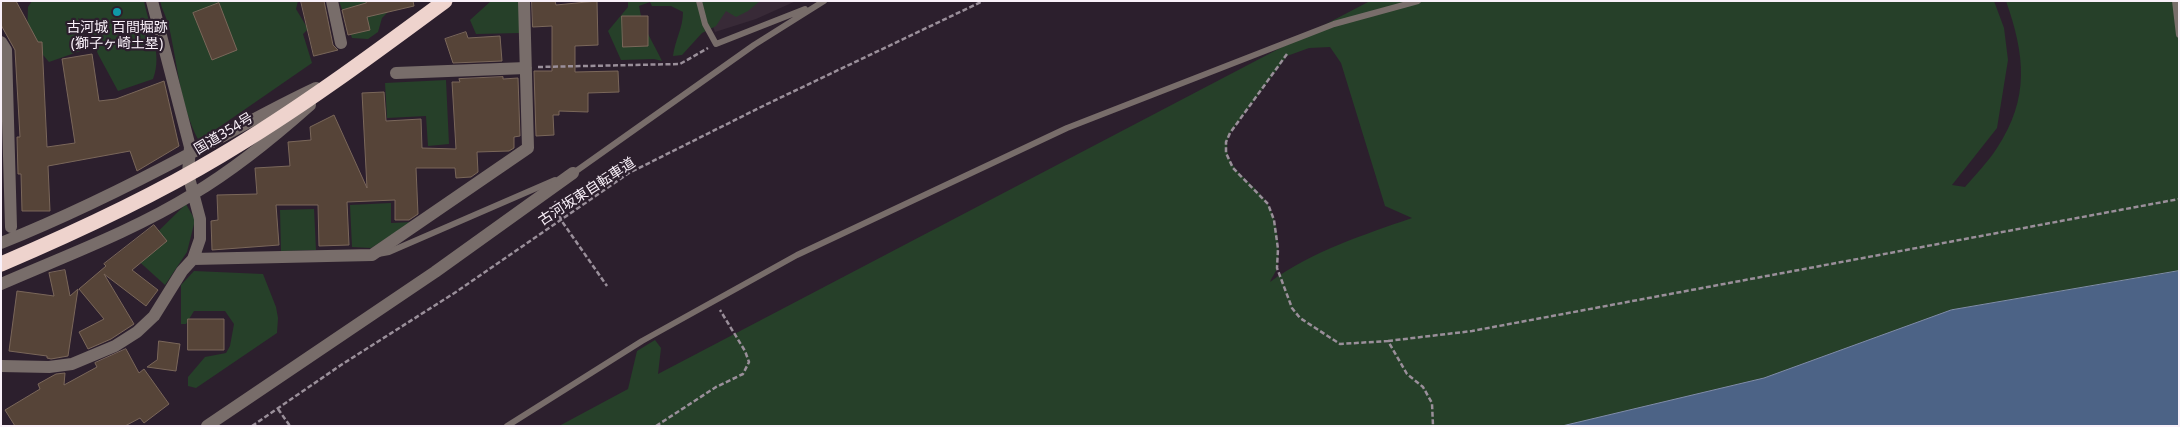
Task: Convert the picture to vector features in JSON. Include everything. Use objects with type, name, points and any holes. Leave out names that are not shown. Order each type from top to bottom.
[{"type":"highway","name":"国道354号","points":[[1,264],[86,226],[188,174],[253,135],[341,77],[445,1]]},
{"type":"street","points":[[1,366],[49,367],[72,364],[115,346],[137,332],[154,316],[182,271],[194,259],[200,239],[200,219],[188,174],[191,154],[152,1]]},
{"type":"street","points":[[332,1],[341,43]]},
{"type":"street","points":[[194,259],[372,255],[528,148],[524,1]]},
{"type":"street","points":[[1,42],[6,50],[11,227]]},
{"type":"street","points":[[396,72],[526,68]]},
{"type":"street","points":[[1,243],[95,202],[191,154],[267,111],[341,77]]},
{"type":"street","points":[[1,284],[124,230],[193,194],[227,172],[282,129],[341,77]]},
{"type":"street","points":[[207,426],[435,272],[573,174]]},
{"type":"lane","points":[[699,1],[705,24],[716,44],[824,1]]},
{"type":"lane","points":[[507,426],[628,349],[714,299],[797,255],[1068,128],[1334,24],[1418,1]]},
{"type":"lane","points":[[2175,1],[2179,35]]},
{"type":"lane","points":[[372,255],[389,252],[573,174],[754,45],[816,5]]},
{"type":"path","name":"古河坂東自転車道","points":[[252,426],[629,173],[765,105],[983,1]]},
{"type":"path","points":[[1290,42],[1287,56],[1230,133],[1226,142],[1226,153],[1233,168],[1268,204],[1274,220],[1278,249],[1277,268],[1292,308],[1300,318],[1340,344],[1388,342],[1492,327],[2179,199]]},
{"type":"path","points":[[526,68],[680,64],[716,44]]},
{"type":"path","points":[[553,198],[561,220],[606,286]]},
{"type":"path","points":[[656,426],[716,387],[743,374],[748,362],[745,351],[714,299]]},
{"type":"path","points":[[1388,342],[1407,374],[1423,387],[1432,403],[1433,426]]},
{"type":"path","points":[[278,409],[290,426]]},
{"type":"shaded area","points":[[703,1],[796,1],[756,19],[715,32]]},
{"type":"green space","points":[[32,1],[144,1],[156,50],[156,70],[153,79],[118,91],[98,54],[86,22],[78,18],[89,48],[49,62],[27,36],[28,7]]},
{"type":"green space","points":[[160,1],[298,1],[296,9],[308,29],[303,34],[312,63],[199,141],[184,100],[169,27]]},
{"type":"green space","points":[[339,1],[399,1],[382,18],[378,32],[368,39],[352,38]]},
{"type":"green space","points":[[491,1],[520,1],[520,33],[476,34],[470,20]]},
{"type":"green space","points":[[628,1],[760,1],[748,11],[736,17],[726,11],[716,26],[702,33],[682,55],[673,56],[683,12],[671,6],[652,6],[650,2],[639,6],[645,28],[662,61],[654,59],[621,60],[608,31],[628,7]]},
{"type":"green space","points":[[1370,1],[1994,1],[2004,28],[2008,60],[1997,128],[1952,185],[1965,187],[1986,163],[2008,130],[2019,94],[2020,58],[2006,1],[2179,1],[2179,272],[1951,310],[1764,378],[1562,426],[559,426],[628,389],[637,351],[655,340],[661,348],[658,374]],"holes":[[[1330,47],[1341,63],[1385,206],[1412,218],[1357,238],[1303,261],[1270,282],[1276,270],[1279,252],[1273,217],[1261,194],[1232,163],[1228,155],[1227,145],[1230,133],[1287,56],[1309,48]]]},
{"type":"green space","points":[[446,80],[449,144],[428,146],[426,116],[387,118],[385,83]]},
{"type":"green space","points":[[391,203],[391,223],[413,222],[371,248],[352,247],[350,205]]},
{"type":"green space","points":[[186,204],[195,220],[187,252],[165,285],[133,256]]},
{"type":"green space","points":[[314,209],[316,250],[281,251],[280,210]]},
{"type":"green space","points":[[194,271],[263,274],[276,307],[278,318],[277,333],[196,388],[188,386],[188,377],[205,357],[226,353],[230,346],[234,324],[225,311],[194,311],[186,324],[181,324],[181,285]]},
{"type":"water","points":[[2179,271],[2179,426],[1562,426],[1764,378],[1951,310]]},
{"type":"building","points":[[1,1],[16,1],[38,42],[42,42],[47,147],[75,143],[62,59],[92,54],[99,101],[116,99],[164,81],[179,146],[137,171],[130,151],[48,166],[50,211],[22,211],[21,174],[18,174],[17,137],[20,137],[15,50],[1,25]]},
{"type":"building","points":[[301,1],[324,1],[333,45],[338,50],[314,56]]},
{"type":"building","points":[[366,1],[413,1],[414,6],[367,17],[370,30],[348,35],[342,10],[366,3]]},
{"type":"building","points":[[532,1],[555,1],[556,5],[597,1],[598,45],[575,46],[575,72],[618,71],[619,92],[588,93],[588,112],[559,111],[559,115],[553,115],[554,135],[536,136],[534,71],[552,71],[552,26],[533,27]]},
{"type":"building","points":[[219,3],[237,50],[212,60],[193,13]]},
{"type":"building","points":[[622,16],[648,16],[648,46],[623,47]]},
{"type":"building","points":[[466,32],[468,38],[500,36],[502,61],[453,63],[445,39]]},
{"type":"building","points":[[503,77],[503,79],[518,78],[520,136],[514,137],[514,148],[509,151],[477,152],[478,172],[471,177],[456,178],[455,168],[416,168],[418,214],[409,220],[395,220],[395,200],[347,202],[349,245],[319,246],[318,205],[276,205],[279,245],[212,250],[211,221],[218,220],[217,195],[257,194],[255,168],[290,166],[288,142],[311,140],[310,127],[334,115],[367,188],[362,93],[384,92],[386,121],[421,119],[422,148],[456,149],[452,82],[460,82],[459,79]]},
{"type":"building","points":[[154,225],[167,241],[132,270],[158,290],[146,306],[104,274],[134,324],[111,339],[88,349],[79,332],[104,319],[79,289],[106,266],[104,264]]},
{"type":"building","points":[[65,270],[70,296],[78,289],[68,356],[51,359],[47,358],[47,356],[9,351],[17,291],[54,296],[49,273]]},
{"type":"building","points":[[188,319],[224,319],[224,350],[188,350]]},
{"type":"building","points":[[159,341],[180,344],[176,371],[147,367],[157,360]]},
{"type":"building","points":[[126,349],[139,373],[144,369],[169,404],[144,423],[140,418],[125,426],[15,426],[5,410],[40,389],[38,384],[56,374],[65,373],[64,385],[97,367],[95,363]]},
{"type":"place","name":"古河城 百間堀跡 (獅子ヶ崎土塁)","points":[[117,12]]}]
